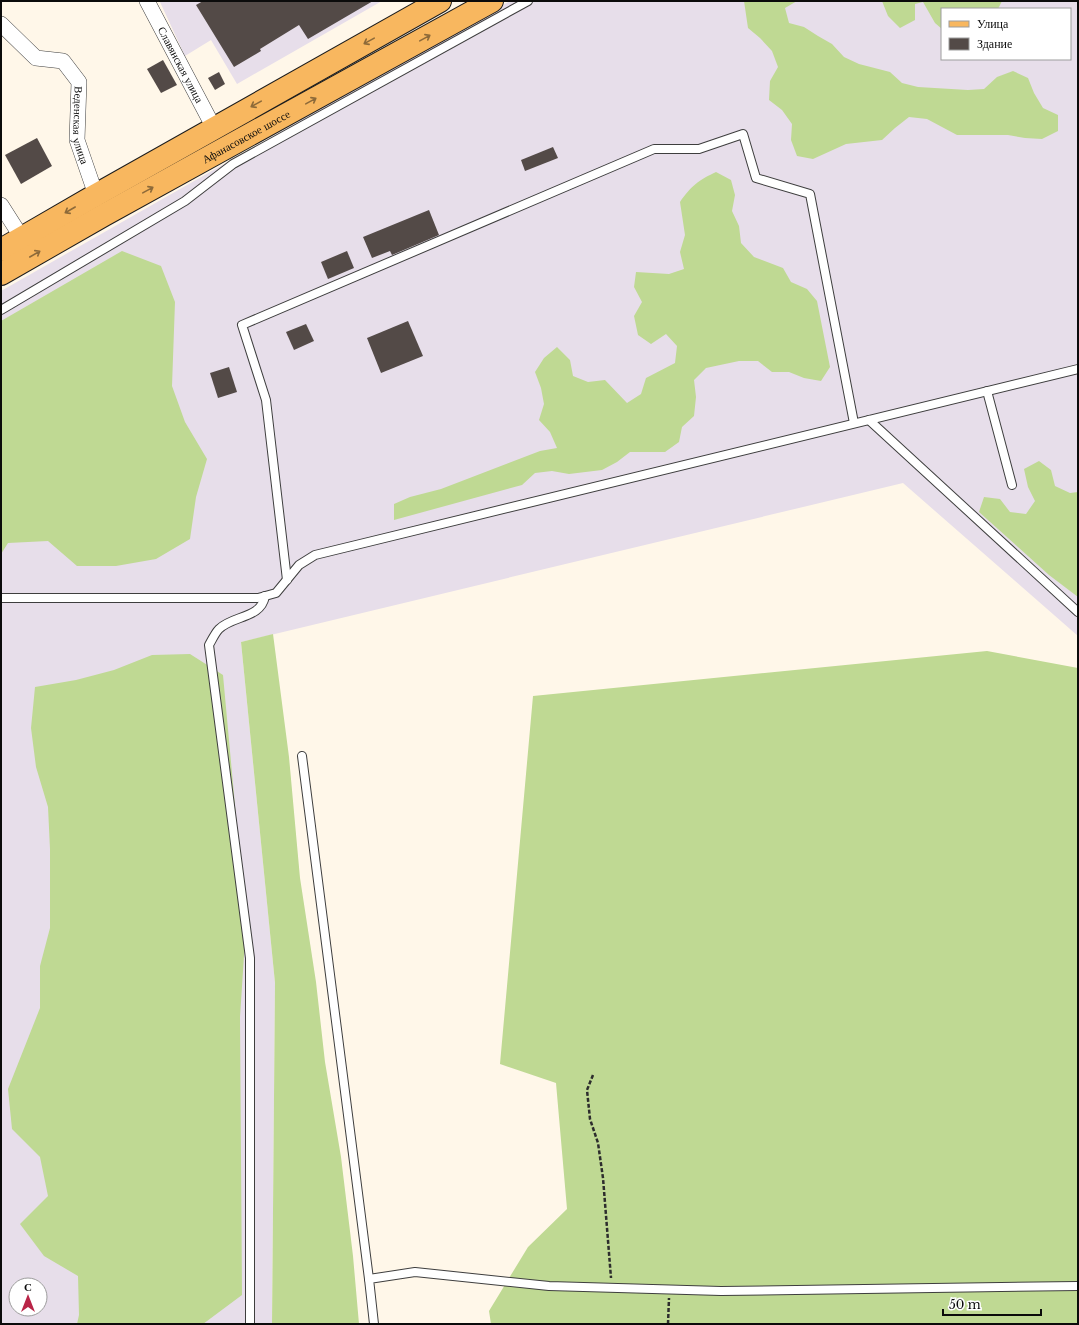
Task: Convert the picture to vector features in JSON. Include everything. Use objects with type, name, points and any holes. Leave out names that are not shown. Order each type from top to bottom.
[{"type":"main road","name":"Афанасовское шоссе","points":[[1,250],[440,1]]},
{"type":"main road","name":"Афанасовское шоссе","points":[[1,274],[118,207],[492,1]]},
{"type":"street","name":"Славянская улица","points":[[147,1],[214,128]]},
{"type":"street","name":"Веденская улица","points":[[1,24],[36,58],[63,61],[79,82],[77,140],[96,195]]},
{"type":"street","points":[[1,205],[22,238]]},
{"type":"lane","points":[[1,310],[185,201],[233,164],[528,1]]},
{"type":"lane","points":[[287,580],[266,400],[242,326],[654,150],[699,150],[743,134],[756,178],[810,194],[854,423]]},
{"type":"lane","points":[[1,598],[258,598],[276,593],[299,565],[315,555],[1078,368]]},
{"type":"lane","points":[[987,391],[1012,485]]},
{"type":"lane","points":[[869,420],[1078,612]]},
{"type":"lane","points":[[250,1324],[250,958],[209,645],[219,629],[237,619],[257,611],[264,604],[265,596]]},
{"type":"lane","points":[[302,756],[374,1324]]},
{"type":"lane","points":[[369,1278],[415,1272],[549,1286],[721,1291],[1078,1286]]},
{"type":"path","points":[[593,1075],[587,1090],[590,1118],[598,1143],[603,1178],[612,1288]]},
{"type":"path","points":[[668,1290],[668,1324]]},
{"type":"shaded area","points":[[382,1],[237,84],[211,40],[185,56],[160,2]]},
{"type":"shaded area","points":[[510,1],[1078,1],[1078,636],[903,483],[241,642],[275,983],[272,1324],[1,1324],[1,291]]},
{"type":"green space","points":[[744,1],[797,1],[785,8],[789,23],[804,27],[832,44],[844,57],[859,64],[890,72],[902,83],[918,87],[968,90],[984,89],[997,77],[1013,71],[1028,78],[1034,93],[1043,108],[1058,115],[1058,131],[1042,139],[1008,135],[957,135],[927,119],[909,117],[882,140],[846,144],[813,159],[797,156],[791,140],[792,124],[782,110],[769,100],[770,81],[778,67],[772,51],[748,28]]},
{"type":"green space","points":[[882,1],[1002,1],[998,8],[941,8],[941,28],[935,23],[923,2],[915,4],[915,20],[900,28],[888,16]]},
{"type":"green space","points":[[716,172],[731,180],[735,195],[732,211],[739,226],[741,243],[754,257],[783,268],[791,282],[807,289],[817,301],[830,367],[821,381],[804,378],[789,372],[772,372],[758,361],[739,361],[706,368],[694,380],[696,397],[694,416],[682,427],[679,442],[665,452],[630,452],[617,462],[602,470],[569,474],[552,471],[535,473],[522,485],[394,520],[394,504],[410,497],[441,489],[540,451],[557,448],[550,432],[539,420],[544,404],[541,388],[535,372],[544,358],[557,347],[570,360],[573,376],[588,382],[605,380],[627,403],[641,394],[646,378],[675,363],[677,346],[666,334],[651,344],[638,335],[634,316],[642,302],[634,287],[636,272],[669,274],[684,269],[680,252],[685,235],[680,202],[696,184]]},
{"type":"green space","points":[[122,251],[161,266],[175,302],[172,386],[185,422],[207,459],[196,497],[190,539],[156,559],[116,566],[77,566],[48,541],[8,543],[1,554],[1,321]]},
{"type":"green space","points":[[1039,461],[1051,470],[1055,486],[1070,493],[1078,492],[1078,597],[1049,575],[979,512],[984,497],[1000,499],[1010,512],[1026,514],[1035,501],[1028,487],[1024,469]]},
{"type":"green space","points":[[273,634],[289,757],[300,878],[316,982],[325,1062],[341,1157],[353,1256],[359,1324],[272,1324],[275,983],[241,642]]},
{"type":"green space","points":[[987,651],[1078,668],[1078,1324],[491,1324],[489,1311],[528,1247],[567,1209],[556,1083],[500,1064],[533,696]]},
{"type":"green space","points":[[190,654],[223,675],[246,925],[240,1017],[242,1295],[203,1324],[77,1324],[79,1315],[78,1276],[44,1256],[20,1224],[48,1196],[40,1157],[12,1129],[8,1089],[40,1008],[40,966],[50,928],[50,849],[48,807],[36,767],[31,728],[35,687],[76,680],[114,670],[152,655]]},
{"type":"building","points":[[203,1],[373,1],[308,39],[299,25],[260,49],[261,51],[234,67],[196,5]]},
{"type":"building","points":[[163,60],[177,85],[161,93],[147,69]]},
{"type":"building","points":[[219,72],[225,84],[215,90],[208,78]]},
{"type":"building","points":[[37,138],[52,166],[21,184],[5,155]]},
{"type":"building","points":[[553,147],[558,158],[525,171],[521,160]]},
{"type":"building","points":[[429,210],[439,235],[392,255],[390,251],[372,258],[363,237]]},
{"type":"building","points":[[347,251],[354,268],[328,279],[321,262]]},
{"type":"building","points":[[408,321],[423,356],[381,373],[367,338]]},
{"type":"building","points":[[306,324],[314,341],[294,350],[286,332]]},
{"type":"building","points":[[229,367],[237,392],[218,398],[210,373]]}]
